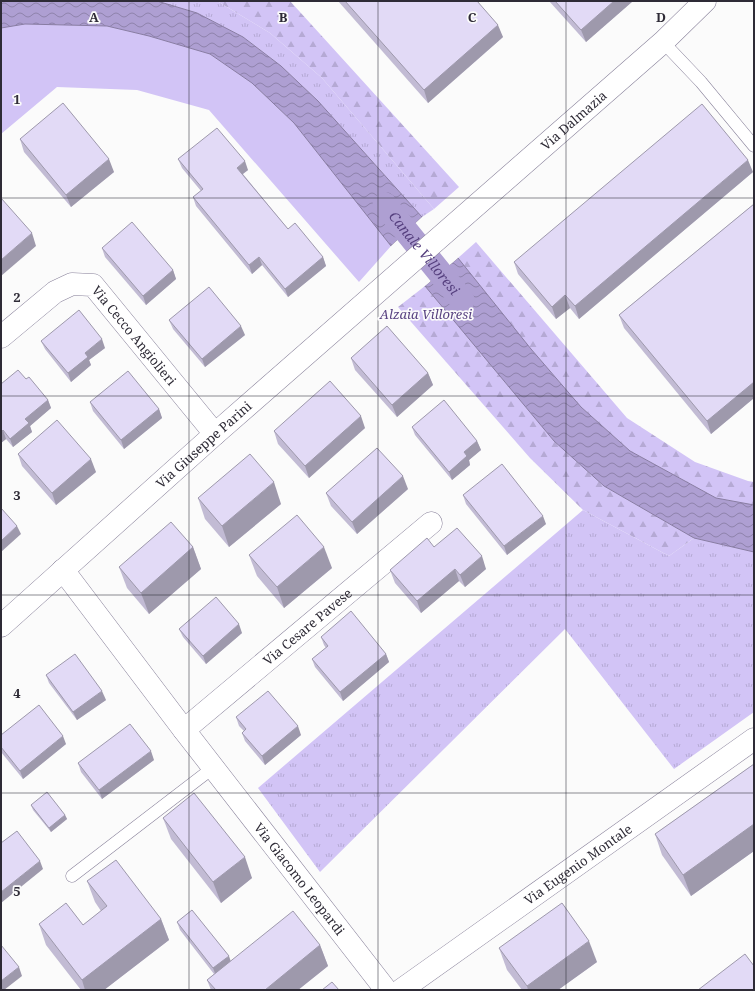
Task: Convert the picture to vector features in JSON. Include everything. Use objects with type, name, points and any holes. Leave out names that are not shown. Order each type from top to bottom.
[{"type":"street","name":"Via Dalmazia","points":[[408,266],[663,42],[705,1]]},
{"type":"street","name":"Via Giuseppe Parini","points":[[1,626],[215,434],[408,266]]},
{"type":"street","name":"Via Cecco Angiolieri","points":[[1,337],[55,292],[72,284],[92,285],[215,434]]},
{"type":"street","name":"Via Cesare Pavese","points":[[184,730],[431,523]]},
{"type":"street","name":"Via Giacomo Leopardi","points":[[63,570],[184,730],[214,766],[386,990]]},
{"type":"street","name":"Via Eugenio Montale","points":[[401,990],[754,739]]},
{"type":"lane","points":[[663,42],[701,82],[754,146]]},
{"type":"lane","points":[[72,876],[214,766]]},
{"type":"green space","points":[[157,1],[217,1],[270,33],[322,78],[434,209],[422,217],[318,101],[281,66],[243,37],[197,13]]},
{"type":"green space","points":[[217,1],[290,1],[459,187],[434,209],[322,78],[270,33]]},
{"type":"green space","points":[[25,24],[107,26],[149,36],[210,54],[252,83],[294,123],[391,246],[359,282],[209,110],[137,90],[57,87],[1,134],[1,28]]},
{"type":"green space","points":[[476,242],[627,418],[695,462],[754,482],[754,505],[716,498],[630,451],[581,407],[531,349],[458,258]]},
{"type":"green space","name":"Alzaia Villoresi","points":[[425,286],[554,441],[604,486],[694,538],[669,556],[583,510],[530,458],[398,307]]},
{"type":"green space","points":[[583,510],[669,556],[694,538],[754,552],[754,712],[674,769],[565,629],[320,872],[258,788]]},
{"type":"water","points":[[1,1],[157,1],[197,13],[243,37],[281,66],[318,101],[422,217],[391,246],[294,123],[252,83],[210,54],[149,36],[107,26],[25,24],[1,28]]},
{"type":"water","points":[[458,258],[531,349],[581,407],[630,451],[716,498],[754,505],[754,552],[694,538],[604,486],[554,441],[425,286]]},
{"type":"pier","points":[[422,217],[424,219],[393,247],[391,246]]},
{"type":"pier","points":[[456,257],[458,258],[425,286],[424,285]]},
{"type":"building","points":[[345,1],[477,1],[498,25],[424,90]]},
{"type":"building","points":[[555,1],[614,1],[581,30]]},
{"type":"building","points":[[63,103],[109,159],[66,195],[20,139]]},
{"type":"building","points":[[702,104],[748,160],[575,306],[565,295],[552,307],[514,262]]},
{"type":"building","points":[[217,128],[245,161],[237,168],[288,229],[295,223],[323,257],[285,289],[259,257],[249,265],[193,197],[203,189],[178,159]]},
{"type":"building","points":[[1,198],[32,233],[1,260]]},
{"type":"building","points":[[754,204],[754,382],[707,421],[619,315]]},
{"type":"building","points":[[132,222],[173,270],[143,296],[102,248]]},
{"type":"building","points":[[209,287],[241,326],[202,359],[169,320]]},
{"type":"building","points":[[79,310],[102,339],[85,353],[88,357],[68,373],[41,341]]},
{"type":"building","points":[[387,326],[428,373],[392,405],[351,358]]},
{"type":"building","points":[[18,370],[26,379],[29,377],[48,400],[25,419],[29,423],[10,439],[3,430],[1,432],[1,384]]},
{"type":"building","points":[[128,371],[159,409],[121,440],[90,402]]},
{"type":"building","points":[[330,381],[361,416],[305,466],[274,431]]},
{"type":"building","points":[[444,400],[477,441],[464,452],[467,456],[449,472],[412,427]]},
{"type":"building","points":[[57,420],[91,459],[52,493],[18,454]]},
{"type":"building","points":[[377,448],[403,476],[352,522],[326,493]]},
{"type":"building","points":[[250,454],[274,482],[222,526],[198,498]]},
{"type":"building","points":[[502,464],[543,516],[504,546],[463,495]]},
{"type":"building","points":[[1,508],[17,526],[1,541]]},
{"type":"building","points":[[297,515],[324,547],[277,587],[249,555]]},
{"type":"building","points":[[171,522],[193,547],[141,593],[119,567]]},
{"type":"building","points":[[457,528],[482,556],[460,575],[455,569],[417,601],[390,570],[427,538],[434,547]]},
{"type":"building","points":[[216,597],[239,624],[203,656],[179,629]]},
{"type":"building","points":[[351,611],[386,654],[340,692],[312,659],[328,646],[321,637]]},
{"type":"building","points":[[75,654],[102,691],[73,712],[46,675]]},
{"type":"building","points":[[268,691],[298,726],[262,756],[242,733],[246,729],[236,717]]},
{"type":"building","points":[[39,705],[63,736],[20,771],[1,747],[1,735]]},
{"type":"building","points":[[130,724],[151,751],[99,790],[78,763]]},
{"type":"building","points":[[754,764],[754,824],[683,875],[655,834]]},
{"type":"building","points":[[47,792],[65,815],[49,828],[31,805]]},
{"type":"building","points":[[194,793],[245,857],[213,882],[163,818]]},
{"type":"building","points":[[17,831],[40,861],[1,892],[1,843]]},
{"type":"building","points":[[116,860],[161,919],[82,980],[39,924],[66,903],[83,925],[107,906],[87,881]]},
{"type":"building","points":[[562,903],[589,941],[527,986],[499,948]]},
{"type":"building","points":[[192,910],[229,956],[213,968],[177,922]]},
{"type":"building","points":[[293,911],[320,945],[265,990],[216,990],[207,980]]},
{"type":"building","points":[[1,945],[19,967],[1,981]]},
{"type":"building","points":[[745,954],[754,966],[754,990],[698,990]]},
{"type":"building","points":[[332,982],[339,990],[322,990]]},
{"type":"waterway","name":"Canale Villoresi","points":[[385,205],[462,300]]}]
